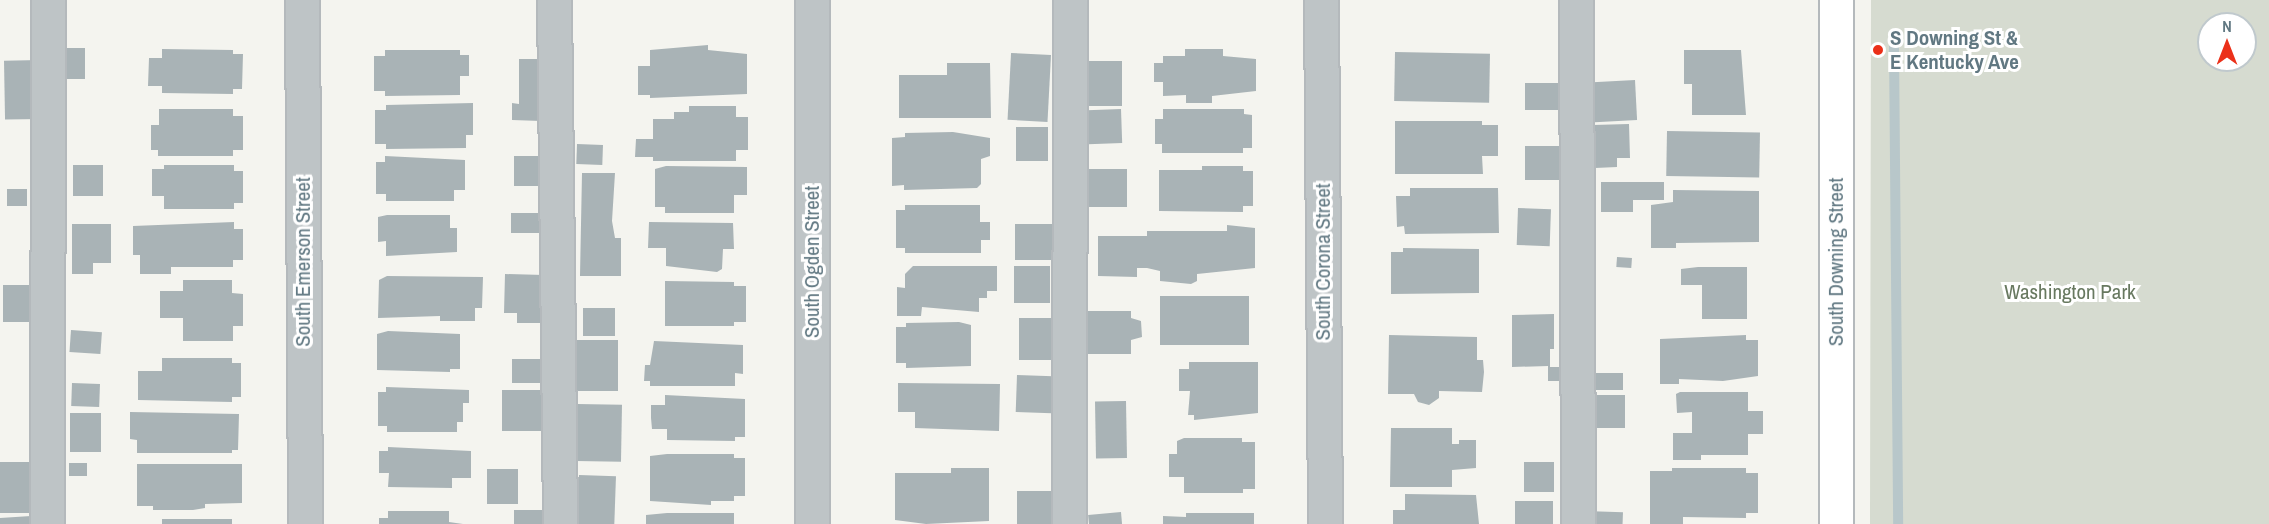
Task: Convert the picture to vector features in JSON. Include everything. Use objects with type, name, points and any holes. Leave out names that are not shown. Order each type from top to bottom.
[{"type":"main road","name":"South Downing Street","points":[[1836,0],[1836,524]]},
{"type":"street","points":[[46,524],[48,0]]},
{"type":"street","name":"South Emerson Street","points":[[302,0],[304,524]]},
{"type":"street","points":[[554,0],[560,524]]},
{"type":"street","name":"South Ogden Street","points":[[812,0],[812,524]]},
{"type":"street","points":[[1069,524],[1070,0]]},
{"type":"street","name":"South Corona Street","points":[[1321,0],[1325,524]]},
{"type":"street","points":[[1576,0],[1578,524]]},
{"type":"green space","name":"Washington Park","points":[[1871,0],[2269,0],[2269,524],[1870,524]]},
{"type":"building","points":[[708,45],[708,50],[747,54],[747,94],[650,98],[650,95],[638,95],[638,66],[650,66],[650,50]]},
{"type":"building","points":[[66,48],[85,48],[85,79],[66,79]]},
{"type":"building","points":[[162,49],[233,50],[233,54],[243,54],[242,89],[233,89],[233,94],[162,93],[162,86],[148,86],[149,58],[162,58]]},
{"type":"building","points":[[1185,49],[1223,49],[1223,56],[1256,59],[1256,91],[1212,96],[1212,103],[1186,103],[1186,95],[1163,96],[1163,82],[1154,82],[1154,63],[1163,63],[1163,56],[1185,56]]},
{"type":"building","points":[[385,50],[460,50],[460,55],[469,55],[469,76],[460,76],[460,95],[385,96],[385,91],[374,91],[374,56],[385,56]]},
{"type":"building","points":[[1684,50],[1741,50],[1746,115],[1692,115],[1692,84],[1684,84]]},
{"type":"building","points":[[1395,52],[1490,54],[1489,103],[1394,101]]},
{"type":"building","points":[[1011,53],[1051,55],[1047,122],[1008,120]]},
{"type":"building","points":[[519,59],[548,59],[541,121],[512,120],[512,103],[519,104]]},
{"type":"building","points":[[40,60],[41,119],[5,120],[4,61]]},
{"type":"building","points":[[1087,61],[1122,61],[1122,106],[1087,106]]},
{"type":"building","points":[[947,63],[990,63],[991,118],[899,118],[899,75],[947,75]]},
{"type":"building","points":[[1635,80],[1637,120],[1590,122],[1588,82]]},
{"type":"building","points":[[1525,83],[1558,83],[1558,110],[1525,110]]},
{"type":"building","points":[[473,103],[473,135],[466,135],[466,148],[386,149],[386,144],[375,144],[375,110],[386,110],[386,105]]},
{"type":"building","points":[[689,106],[736,106],[736,117],[748,117],[748,150],[736,150],[736,161],[653,161],[653,157],[635,157],[636,139],[653,139],[653,119],[674,119],[674,112],[689,112]]},
{"type":"building","points":[[159,109],[233,109],[233,116],[243,116],[243,150],[233,150],[233,156],[158,156],[158,150],[151,150],[151,125],[159,125]]},
{"type":"building","points":[[1121,109],[1122,143],[1088,144],[1087,110]]},
{"type":"building","points":[[1163,109],[1244,109],[1244,114],[1252,115],[1252,148],[1243,148],[1243,153],[1162,153],[1162,144],[1155,144],[1155,119],[1163,119]]},
{"type":"building","points":[[1395,121],[1482,121],[1482,125],[1498,125],[1498,156],[1482,156],[1483,174],[1395,174]]},
{"type":"building","points":[[1629,124],[1630,158],[1617,158],[1617,167],[1595,168],[1593,125]]},
{"type":"building","points":[[1016,127],[1048,127],[1048,161],[1016,161]]},
{"type":"building","points":[[1667,131],[1760,133],[1759,178],[1666,176]]},
{"type":"building","points":[[953,132],[990,138],[990,156],[981,159],[981,184],[977,188],[904,190],[904,185],[892,186],[892,138],[905,137],[905,133]]},
{"type":"building","points":[[577,144],[603,145],[602,165],[576,164]]},
{"type":"building","points":[[1525,146],[1561,146],[1561,180],[1525,180]]},
{"type":"building","points":[[385,156],[465,160],[465,190],[454,190],[454,201],[386,201],[386,194],[376,194],[376,162],[385,162]]},
{"type":"building","points":[[514,156],[542,156],[542,186],[514,186]]},
{"type":"building","points":[[73,165],[103,165],[103,196],[73,196]]},
{"type":"building","points":[[164,165],[234,165],[234,171],[243,171],[243,203],[234,203],[234,209],[164,209],[164,196],[152,196],[152,169],[164,169]]},
{"type":"building","points":[[666,166],[747,167],[747,195],[734,195],[734,213],[665,213],[665,207],[655,207],[655,169]]},
{"type":"building","points":[[1202,166],[1243,166],[1243,171],[1253,171],[1253,206],[1243,206],[1243,212],[1159,211],[1159,170],[1202,170]]},
{"type":"building","points":[[1089,169],[1127,169],[1127,207],[1089,207]]},
{"type":"building","points":[[582,173],[615,173],[612,221],[615,238],[621,238],[621,276],[580,276]]},
{"type":"building","points":[[1601,182],[1664,182],[1664,200],[1633,200],[1633,212],[1601,212]]},
{"type":"building","points":[[1410,188],[1498,188],[1499,233],[1405,234],[1404,226],[1397,227],[1396,196],[1410,196]]},
{"type":"building","points":[[7,189],[27,189],[27,206],[7,206]]},
{"type":"building","points":[[1673,190],[1759,191],[1759,242],[1676,243],[1676,248],[1651,248],[1651,205],[1673,202]]},
{"type":"building","points":[[905,205],[980,205],[980,222],[990,222],[990,240],[981,240],[981,253],[905,253],[905,248],[896,248],[896,210],[905,210]]},
{"type":"building","points":[[1518,208],[1551,209],[1550,246],[1517,245]]},
{"type":"building","points":[[511,213],[544,213],[544,233],[511,233]]},
{"type":"building","points":[[450,215],[450,228],[457,228],[457,252],[386,256],[386,241],[378,242],[378,217]]},
{"type":"building","points":[[234,222],[234,229],[243,229],[243,260],[233,260],[233,267],[171,267],[171,274],[140,274],[140,255],[133,255],[133,226]]},
{"type":"building","points":[[649,222],[733,223],[734,249],[723,249],[722,269],[717,272],[666,266],[666,248],[648,248]]},
{"type":"building","points":[[72,224],[111,224],[111,263],[93,263],[93,274],[72,274]]},
{"type":"building","points":[[1015,224],[1052,224],[1052,260],[1015,260]]},
{"type":"building","points":[[1227,225],[1255,228],[1255,268],[1197,274],[1197,281],[1191,284],[1160,281],[1160,271],[1147,268],[1137,268],[1137,277],[1098,276],[1098,236],[1147,236],[1147,231],[1227,231]]},
{"type":"building","points":[[1403,248],[1479,249],[1479,293],[1391,294],[1391,252],[1403,252]]},
{"type":"building","points":[[1617,257],[1632,258],[1631,268],[1616,267]]},
{"type":"building","points":[[913,266],[997,266],[997,291],[987,291],[987,298],[979,298],[979,312],[922,307],[921,316],[897,316],[897,287],[905,288],[905,274]]},
{"type":"building","points":[[1014,266],[1050,266],[1050,303],[1014,303]]},
{"type":"building","points":[[1747,267],[1747,319],[1702,319],[1702,285],[1681,285],[1681,269]]},
{"type":"building","points":[[505,274],[544,275],[544,323],[517,323],[517,313],[504,313]]},
{"type":"building","points":[[387,276],[483,277],[482,308],[475,308],[475,321],[440,321],[440,316],[378,318],[379,280]]},
{"type":"building","points":[[183,280],[232,280],[232,293],[243,294],[243,326],[233,326],[233,341],[183,341],[183,318],[160,318],[160,291],[183,291]]},
{"type":"building","points":[[665,281],[734,282],[734,286],[746,286],[746,322],[734,322],[734,326],[665,326]]},
{"type":"building","points":[[3,285],[35,285],[35,322],[3,322]]},
{"type":"building","points":[[1160,296],[1249,296],[1249,345],[1160,345]]},
{"type":"building","points":[[583,308],[615,308],[615,336],[583,336]]},
{"type":"building","points":[[1088,311],[1131,311],[1131,318],[1141,321],[1142,337],[1131,340],[1131,354],[1088,354]]},
{"type":"building","points":[[1554,314],[1554,349],[1550,349],[1550,367],[1562,367],[1562,381],[1548,381],[1548,366],[1512,367],[1512,315]]},
{"type":"building","points":[[1019,318],[1056,318],[1056,360],[1019,360]]},
{"type":"building","points":[[959,322],[971,325],[971,366],[906,368],[906,363],[896,363],[896,327],[906,327],[906,323]]},
{"type":"building","points":[[71,330],[102,332],[100,354],[69,352]]},
{"type":"building","points":[[388,331],[460,334],[460,369],[450,369],[450,372],[377,370],[377,334]]},
{"type":"building","points":[[1389,335],[1477,337],[1477,360],[1483,360],[1482,392],[1439,391],[1439,398],[1429,405],[1418,402],[1414,394],[1388,394]]},
{"type":"building","points":[[1746,335],[1746,340],[1758,340],[1758,376],[1723,381],[1679,379],[1679,384],[1660,384],[1660,339]]},
{"type":"building","points":[[577,340],[618,340],[618,391],[577,391]]},
{"type":"building","points":[[654,341],[743,345],[743,374],[735,373],[735,386],[650,386],[650,381],[644,381],[645,365],[650,365]]},
{"type":"building","points":[[162,358],[232,358],[232,363],[241,363],[241,397],[232,397],[232,402],[138,400],[138,371],[162,371]]},
{"type":"building","points":[[512,359],[544,359],[544,383],[512,383]]},
{"type":"building","points":[[1189,362],[1258,362],[1258,413],[1194,420],[1194,415],[1188,415],[1190,391],[1179,391],[1179,369],[1189,369]]},
{"type":"building","points":[[1594,373],[1623,373],[1623,390],[1594,390]]},
{"type":"building","points":[[1017,375],[1053,376],[1052,413],[1016,412]]},
{"type":"building","points":[[72,383],[100,384],[99,407],[71,406]]},
{"type":"building","points":[[898,383],[1000,384],[999,431],[915,428],[915,412],[898,412]]},
{"type":"building","points":[[386,387],[469,390],[469,403],[463,403],[463,422],[457,422],[457,432],[387,432],[387,426],[378,426],[378,392],[386,392]]},
{"type":"building","points":[[502,390],[543,390],[543,431],[502,431]]},
{"type":"building","points":[[1680,392],[1748,392],[1748,411],[1763,411],[1763,434],[1748,434],[1748,455],[1701,455],[1701,460],[1673,460],[1673,433],[1692,433],[1692,412],[1677,413],[1676,394]]},
{"type":"building","points":[[665,395],[745,399],[745,437],[735,437],[735,441],[667,440],[667,429],[652,429],[651,418],[651,405],[665,405]]},
{"type":"building","points":[[1588,395],[1625,395],[1625,428],[1588,428]]},
{"type":"building","points":[[1126,401],[1127,458],[1096,459],[1095,402]]},
{"type":"building","points":[[577,404],[622,405],[621,462],[576,461]]},
{"type":"building","points":[[130,412],[239,414],[238,450],[232,450],[232,453],[137,453],[137,440],[130,439]]},
{"type":"building","points":[[70,413],[101,413],[101,452],[70,452]]},
{"type":"building","points":[[1391,428],[1452,428],[1452,444],[1459,444],[1459,440],[1476,440],[1476,468],[1452,470],[1452,487],[1390,487]]},
{"type":"building","points":[[1184,438],[1242,438],[1242,442],[1255,442],[1255,489],[1243,489],[1243,493],[1184,493],[1184,477],[1169,477],[1169,454],[1177,454],[1177,441]]},
{"type":"building","points":[[388,447],[471,451],[471,478],[452,478],[452,488],[388,487],[389,473],[379,473],[379,451],[388,451]]},
{"type":"building","points":[[734,454],[734,458],[745,458],[745,496],[734,496],[734,501],[711,501],[711,505],[650,501],[650,456]]},
{"type":"building","points":[[0,462],[30,462],[30,513],[0,513]]},
{"type":"building","points":[[1524,462],[1554,462],[1554,492],[1524,492]]},
{"type":"building","points":[[69,463],[87,463],[87,476],[69,476]]},
{"type":"building","points":[[137,464],[242,464],[242,503],[205,504],[205,508],[193,510],[153,510],[153,506],[137,506]]},
{"type":"building","points":[[951,468],[989,468],[989,521],[926,524],[895,520],[895,473],[951,473]]},
{"type":"building","points":[[1672,468],[1746,468],[1746,473],[1758,473],[1758,513],[1746,513],[1746,518],[1683,517],[1683,524],[1650,524],[1650,471],[1672,471]]},
{"type":"building","points":[[487,469],[518,469],[518,504],[487,504]]},
{"type":"building","points":[[579,475],[616,476],[614,524],[577,524]]},
{"type":"building","points":[[1017,491],[1054,491],[1054,524],[1017,524]]},
{"type":"building","points":[[1405,494],[1476,495],[1479,524],[1393,524],[1393,510],[1405,510]]},
{"type":"building","points":[[1515,501],[1553,501],[1553,524],[1515,524]]},
{"type":"building","points":[[514,510],[544,510],[544,524],[514,524]]},
{"type":"building","points":[[388,511],[449,511],[449,522],[463,524],[379,524],[379,518],[388,518]]},
{"type":"building","points":[[1585,511],[1623,512],[1623,524],[1585,524]]},
{"type":"building","points":[[1121,512],[1122,524],[1089,524],[1088,515]]},
{"type":"building","points":[[734,513],[734,524],[646,524],[646,515]]},
{"type":"building","points":[[1186,513],[1254,513],[1254,524],[1163,524],[1163,516],[1186,517]]},
{"type":"building","points":[[31,516],[31,524],[0,524],[0,518]]},
{"type":"building","points":[[162,519],[232,519],[232,524],[162,524]]},
{"type":"waterway","points":[[1894,47],[1898,524]]},
{"type":"place","name":"S Downing St & E Kentucky Ave","points":[[1878,50]]}]
